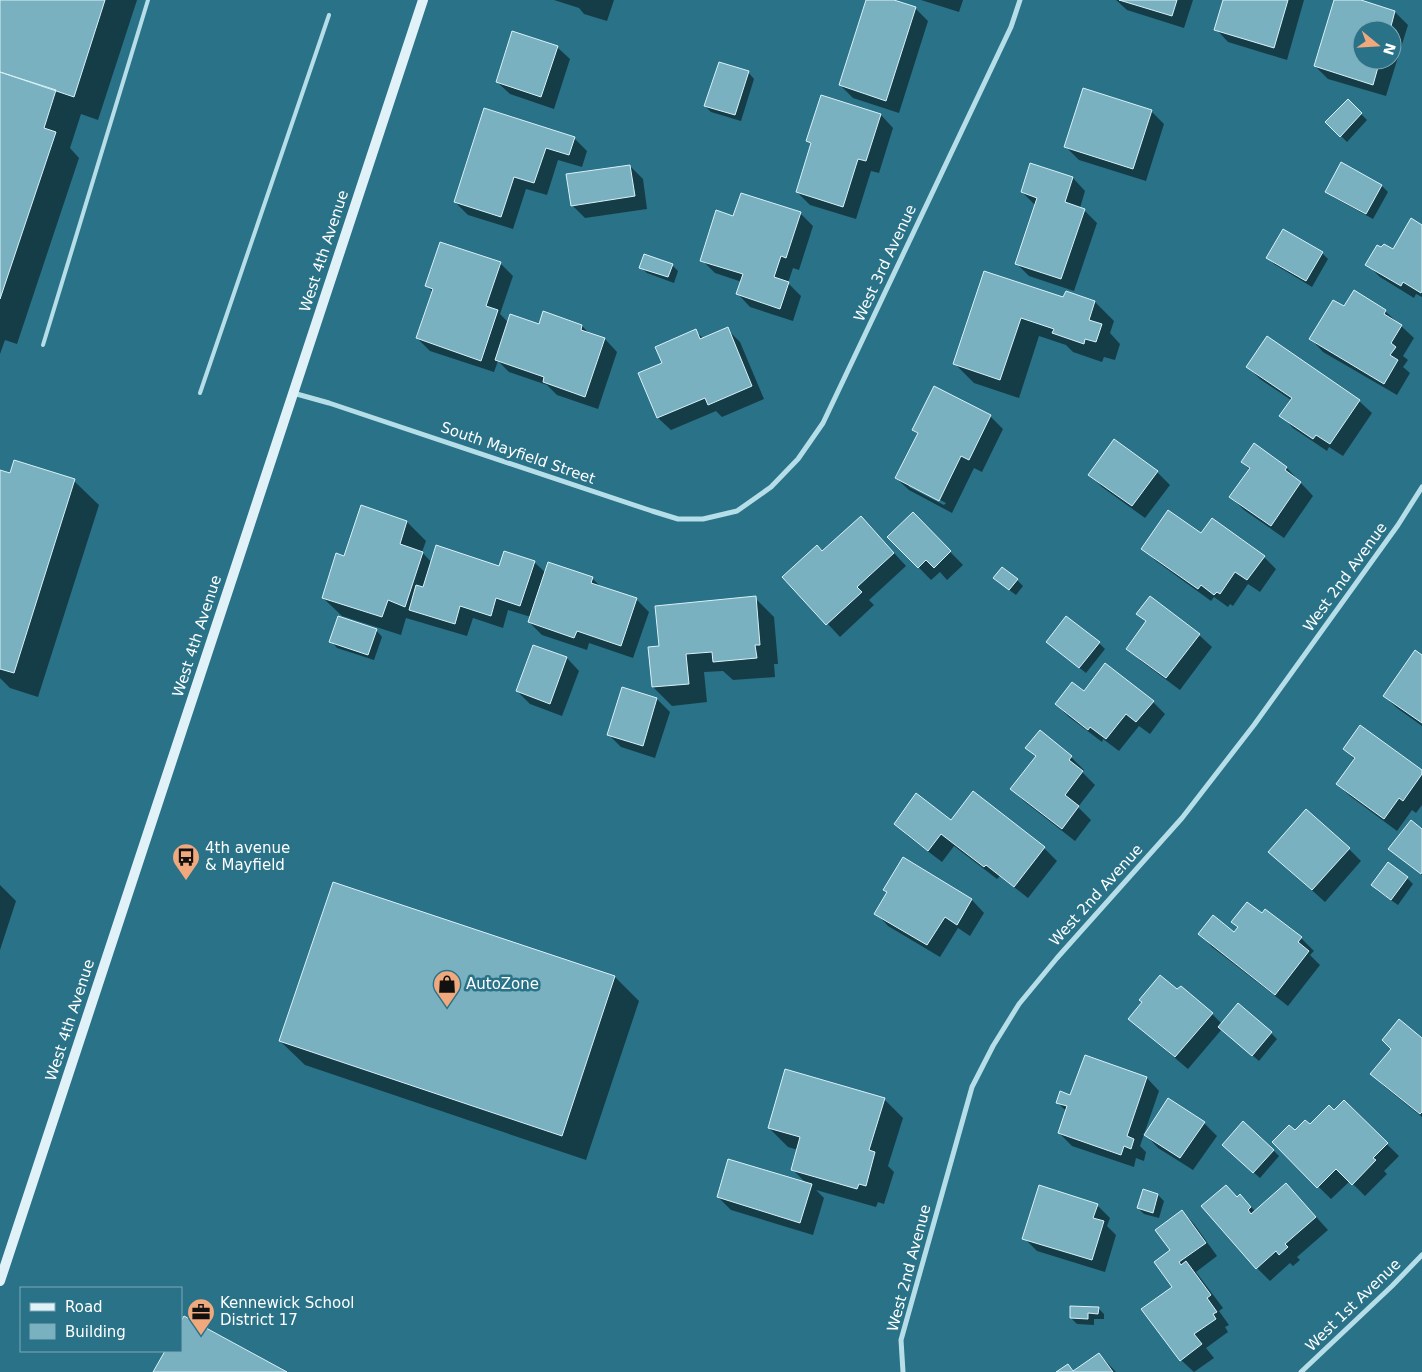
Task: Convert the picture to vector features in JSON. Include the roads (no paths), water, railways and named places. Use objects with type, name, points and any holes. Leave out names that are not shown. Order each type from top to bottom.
[{"type":"main road","name":"West 4th Avenue","points":[[0,1281],[423,0]]},
{"type":"street","name":"West 3rd Avenue","points":[[737,510],[771,487],[798,459],[823,423],[1011,27],[1020,0]]},
{"type":"street","name":"South Mayfield Street","points":[[293,393],[330,403],[678,519],[703,519],[737,510]]},
{"type":"street","name":"West 2nd Avenue","points":[[903,1372],[901,1340],[972,1087],[993,1046],[1019,1004],[1057,958],[1182,818],[1254,725],[1398,525],[1422,487]]},
{"type":"street","name":"West 1st Avenue","points":[[1301,1372],[1422,1255]]},
{"type":"lane","points":[[43,345],[148,0]]},
{"type":"lane","points":[[200,393],[329,15]]},
{"type":"place","name":"4th avenue & Mayfield","points":[[186,881]]},
{"type":"place","name":"AutoZone","points":[[447,1008]]},
{"type":"place","name":"Kennewick School District 17","points":[[201,1336]]}]
